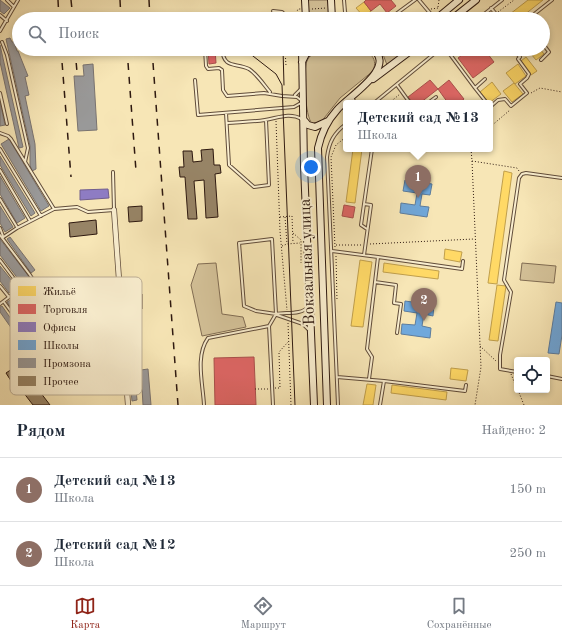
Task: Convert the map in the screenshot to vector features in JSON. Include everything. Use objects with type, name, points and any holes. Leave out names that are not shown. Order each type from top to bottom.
[{"type":"main road","points":[[305,0],[306,12]]},
{"type":"main road","points":[[331,0],[332,12]]},
{"type":"main road","points":[[444,12],[459,0]]},
{"type":"main road","points":[[461,12],[476,0]]},
{"type":"main road","name":"Вокзальная улица","points":[[302,56],[302,119],[314,405]]},
{"type":"main road","points":[[301,66],[305,56]]},
{"type":"main road","name":"Вокзальная улица","points":[[347,100],[375,74],[379,65],[377,56]]},
{"type":"main road","points":[[368,82],[403,56]]},
{"type":"main road","name":"Вокзальная улица","points":[[327,405],[317,158],[319,141],[329,120],[343,103]]},
{"type":"main road","points":[[302,119],[308,125],[315,127],[323,125],[329,120]]},
{"type":"street","points":[[114,210],[119,277]]},
{"type":"street","points":[[127,395],[128,405]]},
{"type":"lane","points":[[7,0],[14,6]]},
{"type":"lane","points":[[0,31],[18,0]]},
{"type":"lane","points":[[344,0],[345,12]]},
{"type":"lane","points":[[399,12],[415,0]]},
{"type":"lane","points":[[418,0],[428,11]]},
{"type":"lane","points":[[486,12],[502,0]]},
{"type":"lane","points":[[537,12],[552,0]]},
{"type":"lane","points":[[491,8],[494,12]]},
{"type":"lane","points":[[273,11],[282,12]]},
{"type":"lane","points":[[0,15],[7,21]]},
{"type":"lane","points":[[2,42],[28,148],[25,162]]},
{"type":"lane","points":[[195,80],[198,115],[294,107],[302,102],[298,97],[282,96],[271,93],[231,96],[224,94],[222,70],[219,68],[208,69],[206,66],[205,56]]},
{"type":"lane","points":[[223,56],[226,62],[249,70],[271,93]]},
{"type":"lane","points":[[378,100],[432,56]]},
{"type":"lane","points":[[451,56],[485,100]]},
{"type":"lane","points":[[493,104],[498,100],[505,99],[511,106],[527,93],[520,84],[528,78],[529,74],[518,59],[519,56]]},
{"type":"lane","points":[[541,60],[545,56]]},
{"type":"lane","points":[[475,88],[485,79]]},
{"type":"lane","points":[[397,86],[408,100]]},
{"type":"lane","points":[[293,96],[302,88]]},
{"type":"lane","points":[[0,93],[7,124]]},
{"type":"lane","points":[[351,96],[353,100]]},
{"type":"lane","points":[[432,100],[436,97]]},
{"type":"lane","points":[[226,113],[230,165],[254,187],[269,185],[266,120]]},
{"type":"lane","points":[[227,123],[266,120],[275,117],[292,115],[302,119]]},
{"type":"lane","points":[[338,405],[327,157],[332,138],[343,127]]},
{"type":"lane","points":[[0,133],[8,136],[54,209]]},
{"type":"lane","points":[[0,149],[41,216]]},
{"type":"lane","points":[[367,229],[361,225],[372,152]]},
{"type":"lane","points":[[0,170],[30,220]]},
{"type":"lane","points":[[3,237],[30,220],[54,209],[77,208],[88,212],[114,210],[113,172]]},
{"type":"lane","points":[[514,371],[500,369],[500,356],[511,292],[504,280],[519,178],[522,174],[562,178]]},
{"type":"lane","points":[[0,199],[17,228]]},
{"type":"lane","points":[[364,204],[371,205],[364,255]]},
{"type":"lane","points":[[0,228],[3,237],[32,277]]},
{"type":"lane","points":[[273,405],[269,326],[276,314],[272,240],[239,243],[244,306],[256,311],[276,314],[303,312],[310,304]]},
{"type":"lane","points":[[332,251],[462,269],[463,261]]},
{"type":"lane","points":[[369,379],[372,357],[367,349],[378,257]]},
{"type":"lane","points":[[0,260],[13,277]]},
{"type":"lane","points":[[374,282],[396,285],[394,303],[401,304],[397,333]]},
{"type":"lane","points":[[0,286],[9,298],[0,304]]},
{"type":"lane","points":[[4,302],[10,310]]},
{"type":"lane","points":[[276,314],[288,320],[303,324],[311,332]]},
{"type":"lane","points":[[204,405],[201,360],[203,345],[208,338],[269,326]]},
{"type":"lane","points":[[337,377],[369,379],[465,391],[466,385]]},
{"type":"lane","points":[[550,377],[562,379]]},
{"type":"lane","points":[[380,405],[384,381]]},
{"type":"path","points":[[499,12],[514,0]]},
{"type":"path","points":[[309,9],[329,8]]},
{"type":"path","points":[[428,11],[438,8]]},
{"type":"path","points":[[297,12],[298,9],[303,9]]},
{"type":"path","points":[[285,56],[286,66]]},
{"type":"path","points":[[531,93],[540,88],[562,92]]},
{"type":"path","points":[[393,100],[402,92]]},
{"type":"path","points":[[493,125],[513,108]]},
{"type":"path","points":[[275,117],[280,217],[288,312]]},
{"type":"path","points":[[338,306],[331,157],[336,145],[343,139]]},
{"type":"path","points":[[471,152],[481,366],[475,405]]},
{"type":"path","points":[[472,161],[517,168],[522,174]]},
{"type":"path","points":[[280,217],[292,216],[293,243]]},
{"type":"path","points":[[285,217],[286,244]]},
{"type":"path","points":[[292,232],[301,240],[301,263]]},
{"type":"path","points":[[331,243],[335,245],[365,244],[475,238]]},
{"type":"path","points":[[282,246],[286,244],[300,243]]},
{"type":"path","points":[[288,320],[291,405]]},
{"type":"path","points":[[255,389],[280,388],[279,352],[289,342]]},
{"type":"path","points":[[480,346],[500,365]]},
{"type":"path","points":[[509,370],[514,382]]},
{"type":"path","points":[[519,393],[524,405]]},
{"type":"shaded area","points":[[308,0],[328,0],[329,12],[309,12]]},
{"type":"shaded area","points":[[311,56],[372,56],[374,66],[373,71],[340,98],[321,122],[312,123],[306,104],[305,94],[305,74],[308,59]]},
{"type":"shaded area","points":[[384,56],[398,56],[387,65]]},
{"type":"shaded area","points":[[216,263],[222,314],[243,317],[246,327],[202,336],[191,285],[198,264]]},
{"type":"shaded area","points":[[522,263],[556,266],[554,283],[520,280]]},
{"type":"building: Жильё","points":[[528,0],[543,0],[528,12],[513,12]]},
{"type":"building: Жильё","points":[[364,2],[371,11],[360,12],[356,8]]},
{"type":"building: Жильё","points":[[533,56],[541,56],[536,60]]},
{"type":"building: Жильё","points":[[526,57],[537,71],[531,75],[521,61]]},
{"type":"building: Жильё","points":[[518,64],[526,76],[515,84],[506,73]]},
{"type":"building: Жильё","points":[[492,82],[501,94],[493,100],[487,100],[480,92]]},
{"type":"building: Жильё","points":[[514,83],[523,94],[512,102],[503,91]]},
{"type":"building: Жильё","points":[[353,152],[362,152],[355,203],[346,202]]},
{"type":"building: Жильё","points":[[504,171],[512,173],[497,284],[488,283]]},
{"type":"building: Жильё","points":[[445,249],[462,252],[460,262],[444,259]]},
{"type":"building: Жильё","points":[[360,260],[372,262],[363,327],[351,326]]},
{"type":"building: Жильё","points":[[384,263],[439,271],[438,279],[383,272]]},
{"type":"building: Жильё","points":[[497,285],[506,286],[498,341],[489,340]]},
{"type":"building: Жильё","points":[[451,368],[468,370],[466,381],[450,379]]},
{"type":"building: Жильё","points":[[367,384],[376,385],[373,405],[363,405]]},
{"type":"building: Жильё","points":[[392,385],[447,392],[446,400],[391,393]]},
{"type":"building: Торговля","points":[[366,0],[391,0],[396,6],[386,12],[380,4],[371,11],[364,2]]},
{"type":"building: Торговля","points":[[208,56],[216,56],[216,63],[209,64]]},
{"type":"building: Торговля","points":[[461,56],[489,56],[494,62],[473,78],[458,58]]},
{"type":"building: Торговля","points":[[430,80],[438,89],[424,100],[410,100],[408,97]]},
{"type":"building: Торговля","points":[[449,80],[464,99],[446,100],[438,89]]},
{"type":"building: Торговля","points":[[344,205],[355,207],[353,218],[342,216]]},
{"type":"building: Торговля","points":[[254,357],[256,405],[215,405],[214,358]]},
{"type":"building: Офисы","points":[[108,189],[109,198],[80,200],[80,190]]},
{"type":"building: Школы","points":[[405,180],[432,184],[430,195],[422,194],[420,206],[429,207],[427,217],[400,213],[401,203],[415,205],[417,193],[403,191]]},
{"type":"building: Школы","points":[[405,301],[434,305],[433,316],[424,314],[422,326],[431,328],[430,338],[401,334],[402,324],[415,325],[417,313],[404,311]]},
{"type":"building: Школы","points":[[556,302],[562,303],[562,335],[559,354],[548,353]]},
{"type":"building: Промзона","points":[[0,0],[10,8],[4,14],[0,11]]},
{"type":"building: Промзона","points":[[10,38],[12,42],[12,56],[20,56],[28,76],[25,77],[29,95],[25,96],[35,144],[36,169],[32,171],[30,165],[30,146],[6,39]]},
{"type":"building: Промзона","points":[[0,45],[23,147],[19,148],[0,62]]},
{"type":"building: Промзона","points":[[93,64],[97,130],[78,131],[74,76],[84,76],[83,65]]},
{"type":"building: Промзона","points":[[0,102],[5,125],[0,126]]},
{"type":"building: Промзона","points":[[9,139],[49,206],[41,211],[1,144]]},
{"type":"building: Промзона","points":[[0,156],[35,213],[31,216],[0,165]]},
{"type":"building: Промзона","points":[[0,176],[25,218],[17,223],[0,194]]},
{"type":"building: Промзона","points":[[0,206],[13,227],[5,232],[0,223]]},
{"type":"building: Промзона","points":[[10,237],[35,270],[31,273],[7,239]]},
{"type":"building: Промзона","points":[[0,239],[29,277],[17,277],[0,255]]},
{"type":"building: Промзона","points":[[0,266],[10,278],[10,292],[9,293],[0,281]]},
{"type":"building: Промзона","points":[[2,306],[10,317],[10,326],[0,312],[0,307]]},
{"type":"building: Промзона","points":[[148,369],[151,405],[143,405],[142,370]]},
{"type":"building: Промзона","points":[[131,395],[137,395],[137,400],[132,401]]},
{"type":"building: Прочее","points":[[213,149],[214,165],[220,165],[221,173],[215,174],[218,217],[206,218],[204,180],[194,181],[197,219],[188,219],[185,177],[180,177],[179,167],[184,167],[183,151],[192,151],[193,162],[202,161],[201,150]]},
{"type":"building: Прочее","points":[[142,206],[142,221],[129,222],[128,207]]},
{"type":"building: Прочее","points":[[96,220],[97,234],[70,237],[69,223]]},
{"type":"building: Прочее","points":[[10,370],[10,379],[6,373]]},
{"type":"building: Прочее","points":[[25,395],[42,395],[50,405],[33,405]]},
{"type":"tram line","points":[[253,56],[276,74],[282,85],[295,405]]},
{"type":"tram line","points":[[283,56],[284,85]]},
{"type":"railway","points":[[58,0],[59,12]]},
{"type":"railway","points":[[71,0],[72,12]]},
{"type":"railway","points":[[120,0],[121,12]]},
{"type":"railway","points":[[149,0],[150,12]]},
{"type":"railway","points":[[62,56],[71,177]]},
{"type":"railway","points":[[76,56],[77,72]]},
{"type":"railway","points":[[128,56],[136,171]]},
{"type":"railway","points":[[153,56],[178,405]]},
{"type":"place","name":"Детский сад №13","points":[[418,198]]},
{"type":"place","name":"Детский сад №12","points":[[424,321]]}]
